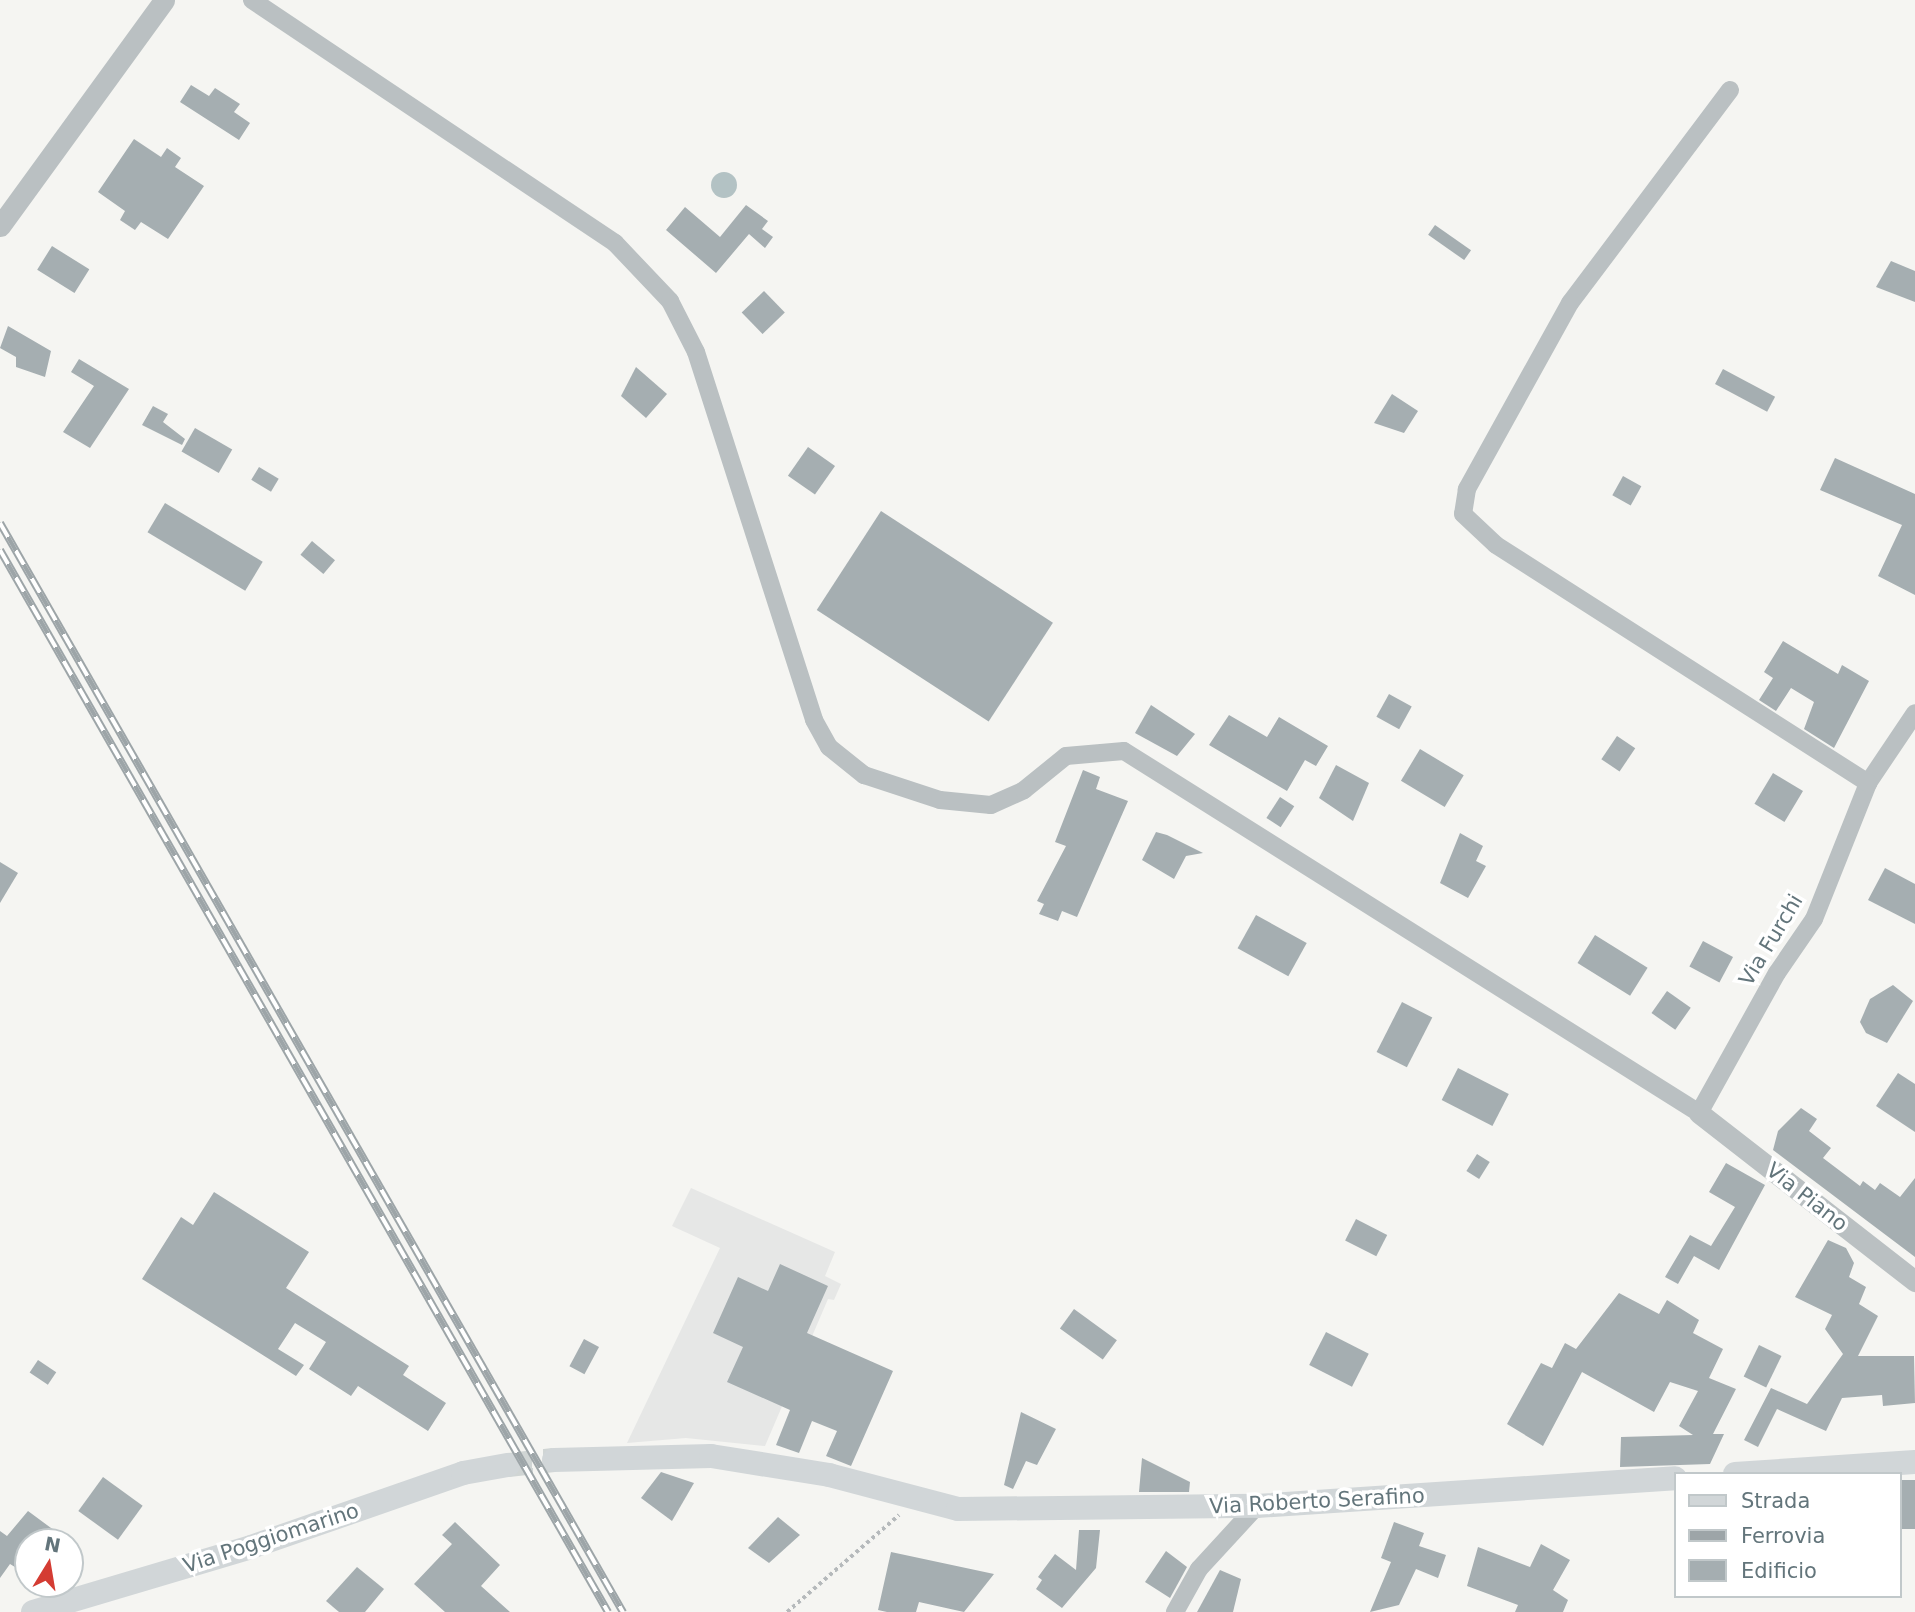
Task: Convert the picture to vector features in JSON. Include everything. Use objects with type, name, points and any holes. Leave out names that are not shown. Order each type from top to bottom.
[{"type":"main road","points":[[554,1460],[711,1456],[829,1475],[913,1502]]},
{"type":"main road","points":[[1765,1472],[1915,1462]]},
{"type":"main road","name":"Via Poggiomarino","points":[[33,1612],[251,1547],[463,1473],[508,1465]]},
{"type":"main road","name":"Via Roberto Serafino","points":[[913,1502],[958,1510],[1257,1506],[1674,1478]]},
{"type":"street","points":[[0,226],[164,0]]},
{"type":"street","points":[[252,0],[615,243],[670,300],[696,352],[814,720],[843,761],[864,775],[940,800],[991,805],[1024,790],[1066,756],[1124,751],[1699,1113]]},
{"type":"street","points":[[1730,90],[1570,303],[1467,489],[1463,514],[1496,545],[1868,783]]},
{"type":"street","name":"Via Furchi","points":[[1699,1113],[1777,973],[1814,919],[1868,783],[1915,713]]},
{"type":"street","name":"Via Piano","points":[[1699,1113],[1915,1281]]},
{"type":"street","points":[[1175,1612],[1199,1569],[1257,1506]]},
{"type":"path","points":[[787,1612],[913,1502]]},
{"type":"shaded area","points":[[724,172],[733,176],[737,185],[733,194],[724,198],[715,194],[711,185],[715,176]]},
{"type":"shaded area","points":[[691,1188],[835,1252],[825,1276],[841,1284],[834,1300],[828,1299],[765,1446],[686,1438],[627,1443],[720,1248],[672,1226]]},
{"type":"building","points":[[191,85],[209,96],[215,88],[240,104],[234,112],[250,123],[239,140],[180,102]]},
{"type":"building","points":[[134,139],[161,157],[167,148],[181,158],[175,167],[204,186],[168,239],[141,222],[135,230],[120,220],[125,211],[98,192]]},
{"type":"building","points":[[746,205],[768,221],[762,229],[773,237],[765,248],[749,234],[716,273],[666,230],[685,207],[720,237]]},
{"type":"building","points":[[1435,225],[1471,250],[1464,260],[1428,235]]},
{"type":"building","points":[[52,246],[89,269],[74,293],[37,270]]},
{"type":"building","points":[[1891,261],[1915,271],[1915,302],[1876,287]]},
{"type":"building","points":[[764,291],[785,313],[763,334],[742,313]]},
{"type":"building","points":[[8,326],[51,351],[45,377],[16,367],[16,357],[0,348]]},
{"type":"building","points":[[79,359],[129,389],[90,448],[63,432],[94,386],[71,372]]},
{"type":"building","points":[[636,367],[667,394],[646,418],[621,396]]},
{"type":"building","points":[[1723,369],[1775,397],[1767,412],[1715,384]]},
{"type":"building","points":[[1392,394],[1418,411],[1404,433],[1374,423]]},
{"type":"building","points":[[153,406],[168,414],[163,422],[185,439],[182,445],[142,425]]},
{"type":"building","points":[[195,428],[232,450],[219,473],[182,451]]},
{"type":"building","points":[[808,447],[835,466],[815,495],[788,476]]},
{"type":"building","points":[[1835,458],[1915,494],[1915,595],[1878,576],[1902,525],[1820,490]]},
{"type":"building","points":[[259,467],[279,479],[271,492],[251,480]]},
{"type":"building","points":[[1623,476],[1641,486],[1631,505],[1612,495]]},
{"type":"building","points":[[165,503],[263,562],[245,591],[147,532]]},
{"type":"building","points":[[881,511],[1053,623],[989,722],[817,610]]},
{"type":"building","points":[[312,541],[335,560],[323,574],[300,555]]},
{"type":"building","points":[[1783,641],[1838,674],[1842,665],[1869,681],[1834,748],[1804,729],[1814,702],[1791,688],[1776,711],[1759,700],[1773,678],[1764,672]]},
{"type":"building","points":[[1389,694],[1412,707],[1399,729],[1376,717]]},
{"type":"building","points":[[1151,705],[1195,734],[1177,756],[1135,733]]},
{"type":"building","points":[[1229,715],[1267,737],[1279,717],[1328,746],[1316,766],[1305,760],[1287,791],[1209,745]]},
{"type":"building","points":[[1617,736],[1635,748],[1620,772],[1601,759]]},
{"type":"building","points":[[1420,749],[1464,775],[1445,807],[1401,781]]},
{"type":"building","points":[[1336,765],[1369,783],[1353,821],[1319,798]]},
{"type":"building","points":[[1083,770],[1100,777],[1096,789],[1128,801],[1077,917],[1062,911],[1058,921],[1039,914],[1044,904],[1037,901],[1066,846],[1055,842]]},
{"type":"building","points":[[1773,773],[1803,791],[1784,822],[1754,804]]},
{"type":"building","points":[[1280,797],[1294,806],[1281,827],[1266,818]]},
{"type":"building","points":[[1156,832],[1203,853],[1186,856],[1174,879],[1142,860]]},
{"type":"building","points":[[1460,833],[1483,846],[1476,861],[1486,866],[1468,898],[1440,883]]},
{"type":"building","points":[[0,862],[18,873],[0,903]]},
{"type":"building","points":[[1885,868],[1915,884],[1915,924],[1868,900]]},
{"type":"building","points":[[1256,915],[1307,943],[1288,976],[1238,948]]},
{"type":"building","points":[[1595,935],[1648,968],[1630,996],[1578,963]]},
{"type":"building","points":[[1703,941],[1733,957],[1719,983],[1689,967]]},
{"type":"building","points":[[1893,985],[1913,1001],[1887,1043],[1866,1033],[1860,1022],[1870,999]]},
{"type":"building","points":[[1667,991],[1691,1008],[1675,1030],[1652,1013]]},
{"type":"building","points":[[1402,1002],[1432,1017],[1407,1067],[1377,1052]]},
{"type":"building","points":[[1458,1068],[1509,1094],[1492,1126],[1442,1100]]},
{"type":"building","points":[[1898,1073],[1915,1084],[1915,1132],[1876,1106]]},
{"type":"building","points":[[1801,1108],[1817,1119],[1809,1131],[1831,1148],[1823,1158],[1860,1186],[1863,1181],[1875,1190],[1880,1183],[1900,1197],[1915,1178],[1915,1257],[1773,1150],[1778,1131]]},
{"type":"building","points":[[1477,1154],[1490,1162],[1479,1179],[1466,1171]]},
{"type":"building","points":[[1726,1163],[1765,1185],[1719,1270],[1694,1256],[1678,1284],[1665,1277],[1690,1235],[1711,1246],[1735,1207],[1709,1192]]},
{"type":"building","points":[[214,1192],[309,1252],[286,1288],[409,1366],[403,1375],[446,1403],[428,1431],[358,1386],[351,1396],[309,1369],[326,1342],[295,1323],[278,1349],[304,1365],[296,1376],[142,1279],[181,1217],[193,1225]]},
{"type":"building","points":[[1356,1219],[1387,1235],[1376,1256],[1345,1240]]},
{"type":"building","points":[[1828,1240],[1846,1248],[1854,1263],[1849,1277],[1866,1287],[1859,1304],[1878,1316],[1858,1356],[1914,1356],[1915,1403],[1883,1406],[1882,1395],[1842,1398],[1826,1431],[1777,1409],[1758,1447],[1744,1440],[1771,1388],[1807,1404],[1843,1354],[1825,1329],[1832,1315],[1795,1297]]},
{"type":"building","points":[[780,1264],[828,1286],[807,1333],[893,1371],[851,1466],[826,1456],[837,1431],[812,1421],[799,1453],[776,1445],[790,1410],[727,1382],[743,1347],[713,1333],[738,1277],[768,1291]]},
{"type":"building","points":[[1619,1293],[1659,1314],[1667,1300],[1699,1320],[1693,1333],[1723,1349],[1709,1378],[1736,1389],[1713,1434],[1724,1434],[1710,1464],[1620,1467],[1621,1437],[1693,1435],[1679,1426],[1698,1391],[1670,1382],[1654,1412],[1582,1372],[1543,1446],[1507,1424],[1541,1363],[1552,1368],[1565,1343],[1576,1349]]},
{"type":"building","points":[[1074,1309],[1117,1340],[1103,1360],[1060,1328]]},
{"type":"building","points":[[1326,1332],[1369,1354],[1352,1387],[1309,1365]]},
{"type":"building","points":[[584,1339],[599,1347],[584,1374],[569,1366]]},
{"type":"building","points":[[1759,1345],[1781,1356],[1766,1387],[1744,1376]]},
{"type":"building","points":[[38,1360],[56,1372],[48,1385],[30,1372]]},
{"type":"building","points":[[1021,1412],[1056,1429],[1037,1465],[1026,1461],[1013,1489],[1004,1485]]},
{"type":"building","points":[[1142,1458],[1190,1482],[1189,1492],[1139,1492]]},
{"type":"building","points":[[661,1472],[694,1483],[672,1521],[641,1498]]},
{"type":"building","points":[[103,1477],[143,1506],[118,1540],[78,1511]]},
{"type":"building","points":[[1901,1480],[1915,1480],[1915,1529],[1901,1529]]},
{"type":"building","points":[[28,1511],[51,1528],[14,1528],[14,1566],[10,1564],[0,1578],[0,1531],[7,1536]]},
{"type":"building","points":[[778,1517],[800,1535],[769,1563],[748,1548]]},
{"type":"building","points":[[455,1522],[500,1565],[481,1586],[510,1612],[445,1612],[414,1584],[452,1544],[442,1535]]},
{"type":"building","points":[[1394,1522],[1424,1533],[1419,1546],[1446,1555],[1438,1578],[1416,1569],[1399,1605],[1370,1612],[1391,1562],[1381,1558]]},
{"type":"building","points":[[1079,1530],[1100,1530],[1096,1568],[1062,1608],[1036,1589],[1042,1580],[1038,1577],[1055,1554],[1076,1570]]},
{"type":"building","points":[[1541,1544],[1570,1560],[1553,1590],[1568,1600],[1563,1612],[1515,1612],[1518,1605],[1467,1586],[1478,1547],[1530,1567]]},
{"type":"building","points":[[1166,1551],[1187,1567],[1170,1598],[1145,1582]]},
{"type":"building","points":[[891,1552],[994,1574],[964,1612],[919,1602],[916,1612],[887,1612],[878,1610]]},
{"type":"building","points":[[357,1567],[384,1589],[365,1612],[339,1612],[326,1601]]},
{"type":"building","points":[[1220,1570],[1241,1579],[1233,1612],[1197,1612]]},
{"type":"tunnel","points":[[508,1465],[554,1460]]},
{"type":"railway","points":[[0,523],[623,1612]]},
{"type":"railway","points":[[0,550],[608,1612]]}]
